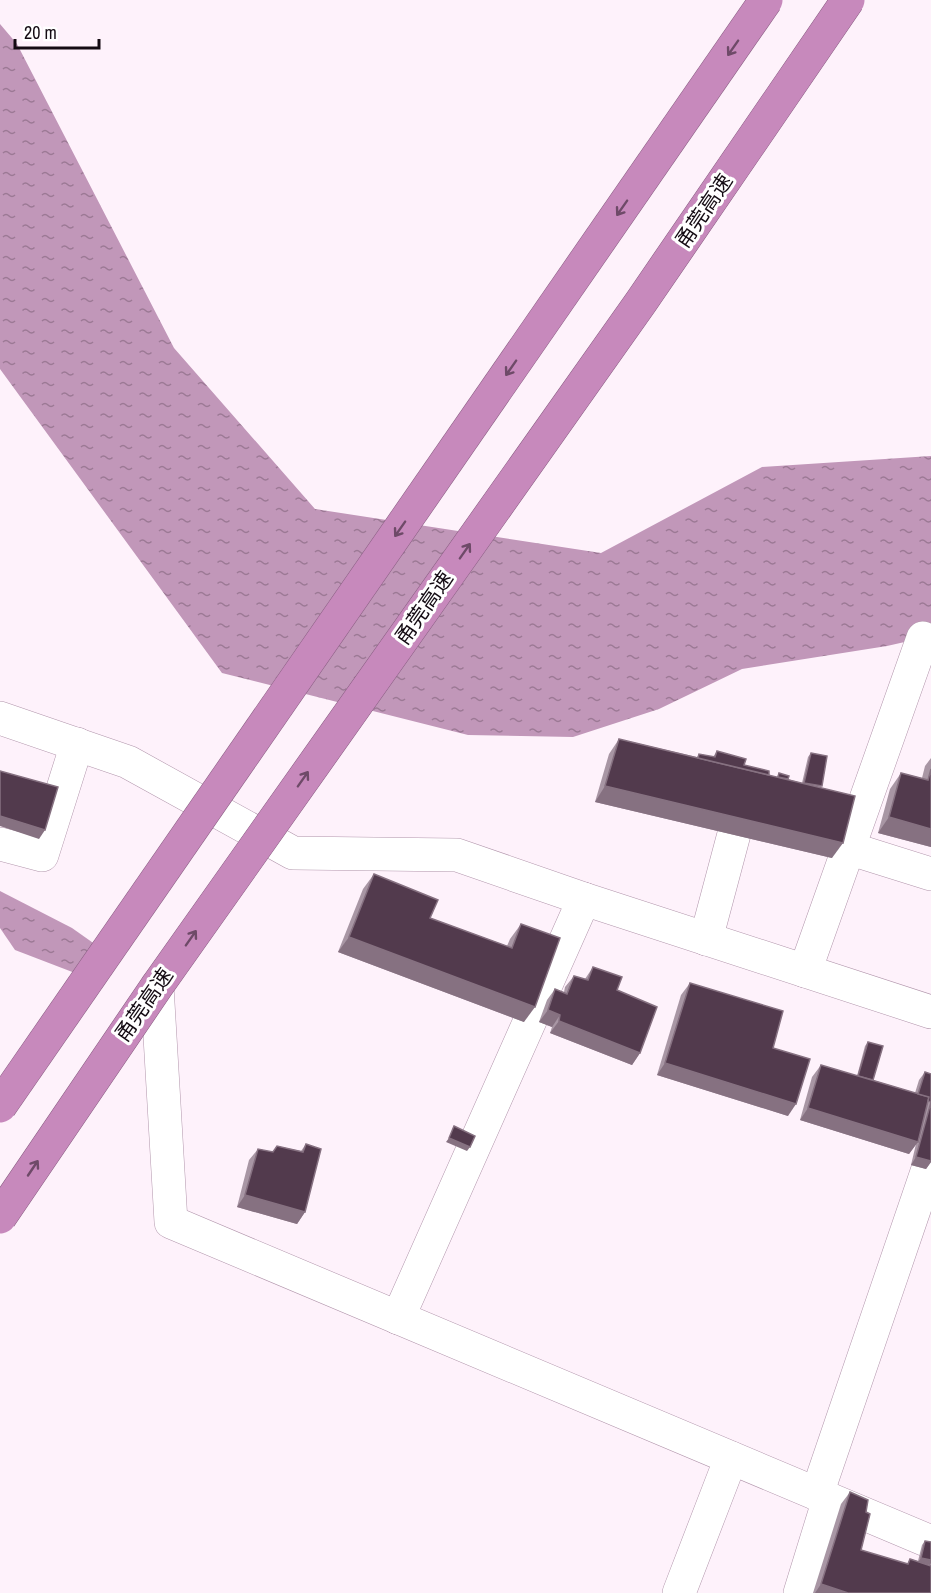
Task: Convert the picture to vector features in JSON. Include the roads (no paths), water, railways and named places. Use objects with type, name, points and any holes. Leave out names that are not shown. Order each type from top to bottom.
[{"type":"highway","points":[[0,1106],[766,0]]},
{"type":"highway","name":"甬莞高速","points":[[0,1216],[157,986],[641,302],[848,0]]},
{"type":"street","points":[[805,971],[923,638]]},
{"type":"street","points":[[0,718],[128,762],[293,853],[457,855],[584,899],[931,1012]]},
{"type":"street","points":[[0,844],[42,855],[77,744]]},
{"type":"street","points":[[706,939],[734,834]]},
{"type":"street","points":[[848,848],[931,874]]},
{"type":"street","points":[[398,1318],[584,899]]},
{"type":"street","points":[[157,986],[171,1222],[931,1542]]},
{"type":"street","points":[[800,1593],[823,1496],[931,1160]]},
{"type":"street","points":[[679,1593],[731,1458]]},
{"type":"water","points":[[0,24],[17,44],[174,348],[315,509],[601,553],[762,467],[931,456],[931,636],[887,646],[742,669],[659,709],[573,737],[468,735],[222,673],[0,369]]},
{"type":"water","points":[[0,891],[72,928],[106,952],[88,978],[15,950],[0,928]]}]
